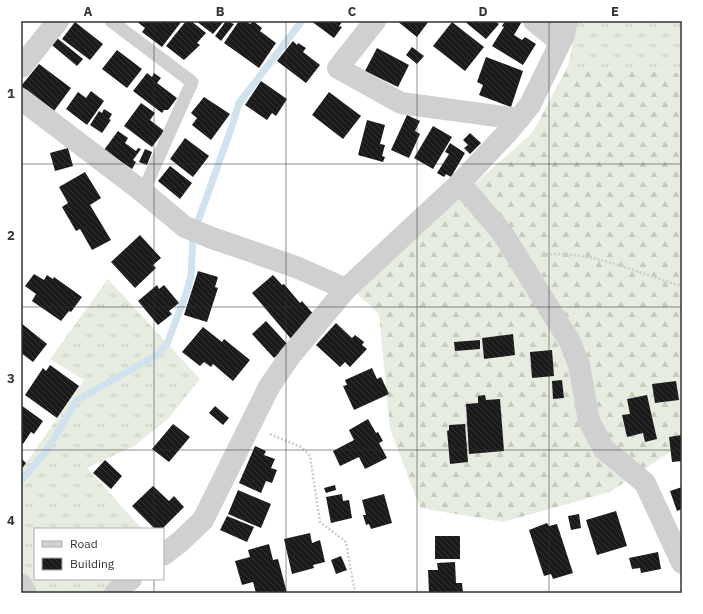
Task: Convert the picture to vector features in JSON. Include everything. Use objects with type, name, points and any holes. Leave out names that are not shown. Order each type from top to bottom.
[{"type":"street","points":[[21,67],[58,21]]},
{"type":"street","points":[[375,21],[338,68],[401,103],[519,119]]},
{"type":"street","points":[[534,21],[560,42]]},
{"type":"street","points":[[164,554],[181,541],[203,520],[269,387],[290,356],[346,289],[460,183],[530,105],[567,27],[567,21]]},
{"type":"street","points":[[21,99],[143,192],[185,227],[296,267],[346,289]]},
{"type":"street","points":[[460,183],[503,234],[570,342],[579,365],[589,421],[592,428],[604,449],[645,483],[682,563]]},
{"type":"street","points":[[115,593],[130,580]]},
{"type":"street","points":[[21,584],[26,593]]},
{"type":"lane","points":[[111,21],[192,82],[143,192]]},
{"type":"path","points":[[518,258],[551,254],[592,257],[682,286]]},
{"type":"path","points":[[249,425],[301,447],[310,456],[320,522],[346,542],[355,593]]},
{"type":"green space","points":[[577,21],[682,21],[682,73],[568,66]]},
{"type":"green space","points":[[568,66],[682,73],[682,444],[610,492],[503,522],[420,508],[390,429],[379,314],[354,291],[533,132]]},
{"type":"green space","points":[[108,279],[200,379],[168,419],[134,446],[87,468],[141,528],[34,528],[34,580],[122,580],[106,593],[34,593],[21,567],[21,470],[84,380],[50,359]]},
{"type":"building","points":[[136,21],[182,21],[162,47],[142,32],[145,28]]},
{"type":"building","points":[[186,21],[191,21],[206,33],[197,43],[200,45],[184,60],[166,46]]},
{"type":"building","points":[[196,21],[224,21],[213,34]]},
{"type":"building","points":[[226,21],[234,24],[221,41],[215,36]]},
{"type":"building","points":[[239,21],[246,21],[250,24],[253,21],[262,28],[260,31],[276,43],[259,68],[224,43]]},
{"type":"building","points":[[311,21],[343,21],[339,26],[342,27],[334,38]]},
{"type":"building","points":[[397,21],[429,21],[417,37]]},
{"type":"building","points":[[464,21],[495,21],[499,24],[486,39]]},
{"type":"building","points":[[505,21],[517,21],[521,23],[514,35],[522,40],[525,37],[536,44],[523,65],[492,46],[504,27],[502,26]]},
{"type":"building","points":[[75,22],[103,44],[90,60],[62,39]]},
{"type":"building","points":[[452,22],[484,47],[465,71],[433,46]]},
{"type":"building","points":[[57,38],[83,59],[77,66],[52,45]]},
{"type":"building","points":[[293,41],[297,45],[298,43],[306,48],[303,52],[320,65],[306,83],[277,61]]},
{"type":"building","points":[[412,47],[424,56],[417,64],[406,55]]},
{"type":"building","points":[[377,48],[409,65],[398,87],[365,71]]},
{"type":"building","points":[[117,50],[142,69],[127,88],[102,69]]},
{"type":"building","points":[[486,57],[523,71],[511,107],[479,95],[483,85],[477,82]]},
{"type":"building","points":[[39,64],[71,88],[54,111],[21,86]]},
{"type":"building","points":[[147,73],[152,77],[154,73],[161,78],[157,83],[177,98],[168,110],[164,110],[162,113],[133,91]]},
{"type":"building","points":[[261,81],[287,99],[276,116],[272,113],[267,120],[245,105]]},
{"type":"building","points":[[91,91],[104,101],[87,125],[66,109],[78,92],[86,98]]},
{"type":"building","points":[[329,92],[361,116],[343,139],[312,115]]},
{"type":"building","points":[[204,97],[230,114],[211,140],[192,125],[197,118],[191,113]]},
{"type":"building","points":[[141,103],[155,113],[150,120],[164,131],[152,147],[124,126]]},
{"type":"building","points":[[104,109],[112,114],[109,119],[111,120],[102,133],[90,125],[99,111],[102,113]]},
{"type":"building","points":[[407,115],[420,121],[415,131],[420,134],[409,158],[391,150]]},
{"type":"building","points":[[367,120],[385,125],[380,144],[385,145],[382,156],[385,157],[383,162],[358,155]]},
{"type":"building","points":[[433,126],[452,137],[433,169],[414,158]]},
{"type":"building","points":[[118,131],[128,138],[125,143],[136,151],[138,148],[141,149],[133,160],[136,162],[132,169],[104,150]]},
{"type":"building","points":[[470,133],[481,143],[470,154],[464,148],[468,145],[463,140]]},
{"type":"building","points":[[185,138],[209,156],[193,177],[170,159]]},
{"type":"building","points":[[450,143],[465,153],[451,177],[446,174],[444,177],[437,173],[449,154],[445,152]]},
{"type":"building","points":[[68,148],[73,166],[55,171],[50,153]]},
{"type":"building","points":[[145,149],[152,152],[147,165],[139,162]]},
{"type":"building","points":[[170,166],[192,183],[180,199],[158,181]]},
{"type":"building","points":[[85,172],[101,198],[90,205],[111,240],[92,250],[80,229],[76,231],[62,207],[68,203],[59,187]]},
{"type":"building","points":[[140,235],[161,258],[153,265],[156,268],[135,288],[111,262]]},
{"type":"building","points":[[198,271],[218,277],[215,287],[218,288],[207,322],[184,315]]},
{"type":"building","points":[[34,274],[44,280],[47,275],[53,279],[54,277],[82,297],[71,312],[69,311],[61,321],[32,301],[36,294],[25,286]]},
{"type":"building","points":[[273,275],[282,285],[284,284],[300,303],[302,301],[315,316],[292,340],[252,293]]},
{"type":"building","points":[[157,285],[159,289],[164,285],[179,303],[169,311],[172,314],[158,325],[138,301]]},
{"type":"building","points":[[266,321],[288,345],[274,358],[252,334]]},
{"type":"building","points":[[21,323],[47,344],[33,362],[21,353]]},
{"type":"building","points":[[336,323],[352,338],[355,335],[364,342],[362,345],[367,349],[350,367],[345,362],[340,367],[316,345]]},
{"type":"building","points":[[203,327],[222,342],[224,339],[250,360],[233,381],[213,364],[211,367],[204,362],[200,366],[182,352]]},
{"type":"building","points":[[513,334],[515,355],[484,359],[482,338]]},
{"type":"building","points":[[480,340],[480,349],[455,351],[454,342]]},
{"type":"building","points":[[552,350],[554,376],[532,378],[530,352]]},
{"type":"building","points":[[50,365],[79,386],[57,418],[25,395],[43,368],[46,371]]},
{"type":"building","points":[[372,368],[377,379],[381,377],[389,394],[354,410],[343,386],[347,385],[345,380]]},
{"type":"building","points":[[562,380],[564,398],[553,399],[552,381]]},
{"type":"building","points":[[676,381],[679,400],[655,403],[652,384]]},
{"type":"building","points":[[485,395],[486,400],[500,399],[504,451],[469,454],[466,404],[478,403],[478,396]]},
{"type":"building","points":[[647,395],[657,439],[645,442],[643,433],[627,437],[622,415],[630,414],[627,399]]},
{"type":"building","points":[[21,405],[43,421],[34,434],[31,432],[23,444],[21,443]]},
{"type":"building","points":[[215,406],[229,418],[223,425],[209,413]]},
{"type":"building","points":[[368,419],[376,433],[378,432],[383,441],[379,443],[387,458],[365,469],[359,457],[340,466],[333,451],[354,440],[349,430]]},
{"type":"building","points":[[173,424],[190,437],[169,462],[152,449]]},
{"type":"building","points":[[465,424],[468,462],[450,464],[447,431],[449,430],[449,425]]},
{"type":"building","points":[[682,435],[682,461],[672,462],[669,437]]},
{"type":"building","points":[[255,446],[266,451],[264,455],[275,459],[271,468],[277,470],[272,483],[266,481],[261,493],[239,483]]},
{"type":"building","points":[[21,458],[26,463],[21,470]]},
{"type":"building","points":[[105,460],[122,476],[111,489],[93,473]]},
{"type":"building","points":[[335,485],[336,490],[326,493],[324,488]]},
{"type":"building","points":[[153,486],[169,501],[174,496],[184,507],[163,528],[154,528],[132,506]]},
{"type":"building","points":[[682,487],[682,509],[677,511],[670,491]]},
{"type":"building","points":[[238,490],[271,504],[261,528],[228,514]]},
{"type":"building","points":[[342,494],[343,501],[349,500],[352,518],[331,523],[326,497]]},
{"type":"building","points":[[384,494],[392,523],[371,529],[369,524],[366,525],[363,515],[366,515],[362,500]]},
{"type":"building","points":[[616,511],[627,546],[597,555],[586,520]]},
{"type":"building","points":[[579,514],[581,528],[571,530],[568,516]]},
{"type":"building","points":[[227,516],[254,527],[247,542],[220,530]]},
{"type":"building","points":[[547,523],[549,526],[557,524],[573,573],[553,579],[551,574],[544,576],[529,530]]},
{"type":"building","points":[[310,533],[312,543],[320,540],[325,562],[313,565],[314,568],[292,574],[284,539]]},
{"type":"building","points":[[435,536],[460,536],[460,559],[435,559]]},
{"type":"building","points":[[269,544],[273,560],[278,559],[287,593],[256,593],[253,582],[242,585],[235,561],[250,557],[248,550]]},
{"type":"building","points":[[658,552],[661,569],[641,573],[640,568],[632,569],[629,558]]},
{"type":"building","points":[[341,556],[347,570],[336,574],[331,560]]},
{"type":"building","points":[[455,562],[456,583],[462,583],[463,593],[429,593],[428,570],[438,570],[437,563]]},
{"type":"waterway","points":[[197,224],[239,103],[302,21]]},
{"type":"waterway","points":[[21,481],[47,450],[77,400],[157,355],[167,344],[186,294],[191,276],[193,238]]}]
